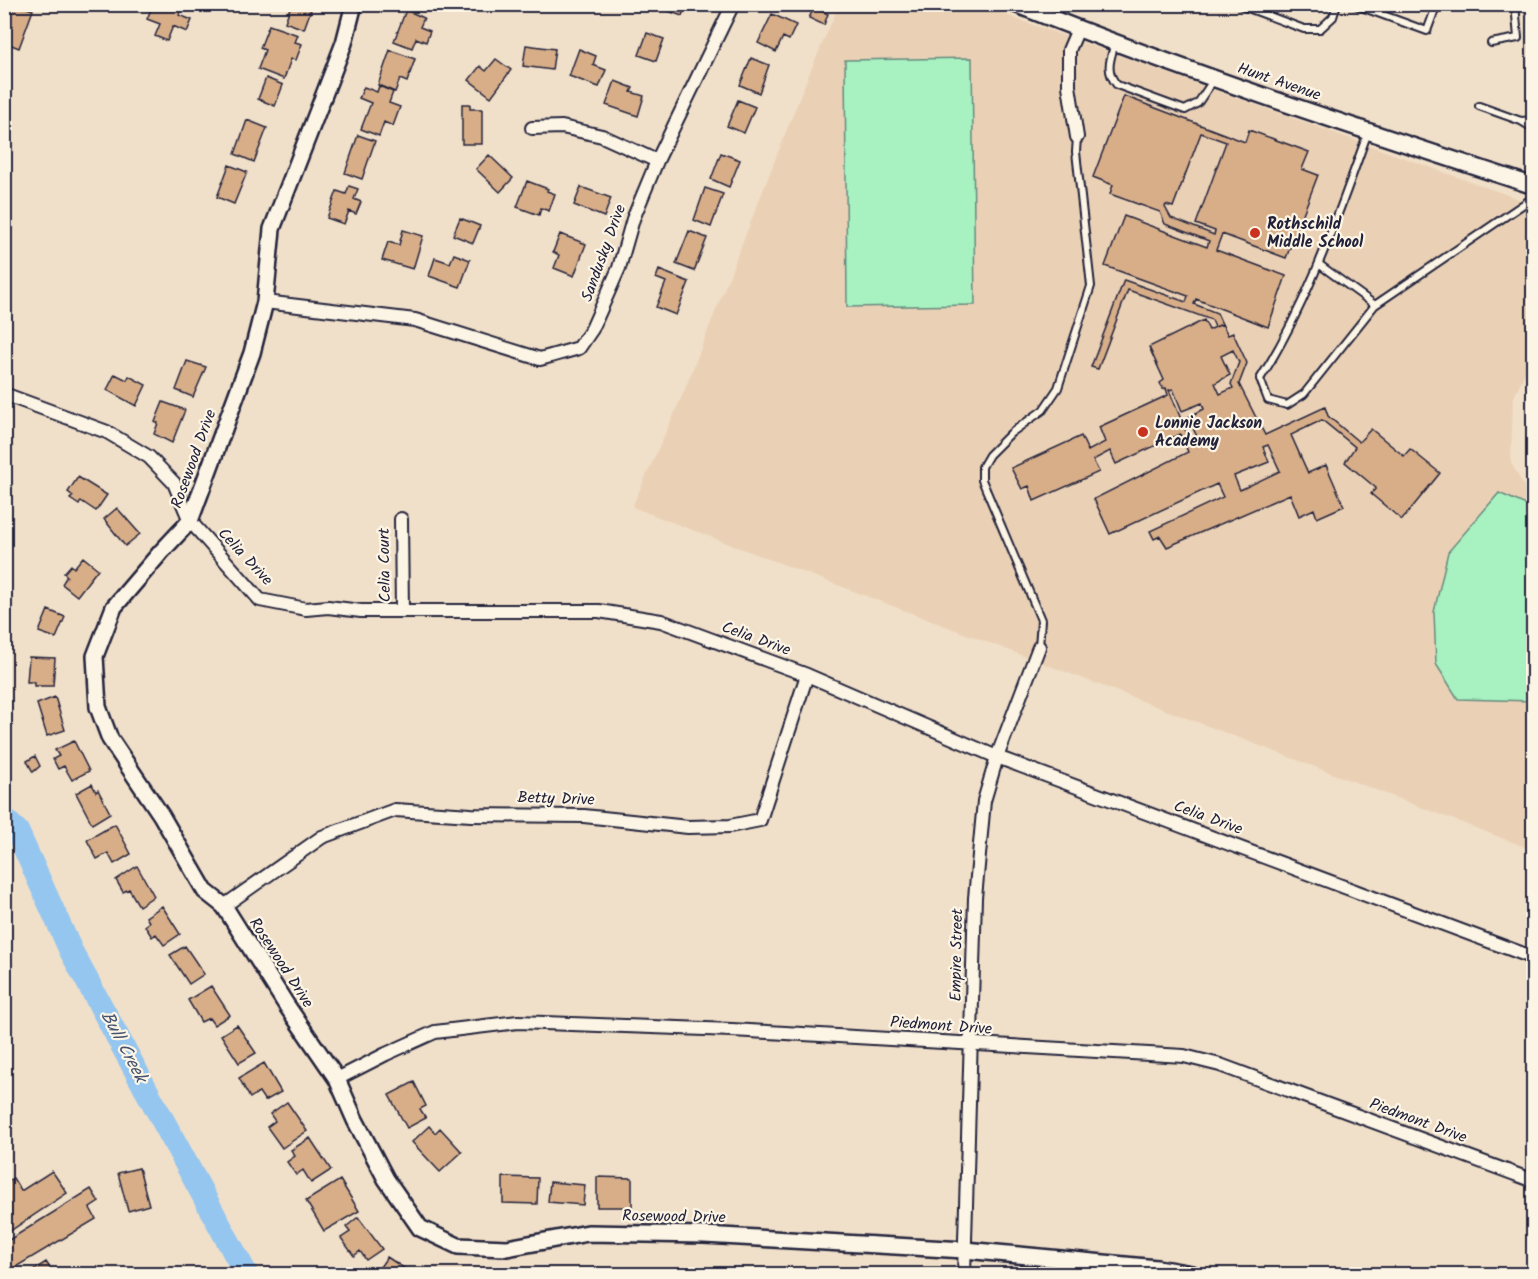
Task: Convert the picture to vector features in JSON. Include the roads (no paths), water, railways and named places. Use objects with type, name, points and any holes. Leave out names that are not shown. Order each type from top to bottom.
[{"type":"street","name":"Rosewood Drive","points":[[354,4],[344,43],[272,229],[265,302],[252,353],[190,521],[114,607],[95,656],[98,707],[110,739],[161,815],[206,891],[224,906],[287,1006],[337,1079],[355,1120],[386,1179],[420,1228],[458,1246],[507,1248],[588,1233],[704,1234],[965,1250],[1157,1268],[1192,1275]]},
{"type":"street","name":"Sandusky Drive","points":[[265,302],[415,320],[540,359],[579,348],[592,329],[620,268],[633,219],[657,161],[733,4]]},
{"type":"street","name":"Hunt Avenue","points":[[1016,4],[1214,79],[1533,186]]},
{"type":"street","points":[[1077,137],[1069,86],[1069,50],[1078,29]]},
{"type":"street","points":[[532,128],[562,127],[602,136],[657,161]]},
{"type":"street","name":"Celia Drive","points":[[4,394],[108,432],[149,457],[174,483],[190,521],[260,600],[306,609],[328,607],[361,612],[599,611],[661,621],[807,675],[997,757],[1533,958]]},
{"type":"street","name":"Celia Court","points":[[401,519],[402,611]]},
{"type":"street","name":"Empire Street","points":[[964,1275],[977,876],[984,801],[997,757],[1039,647]]},
{"type":"street","name":"Betty Drive","points":[[224,906],[322,837],[395,810],[471,815],[584,816],[687,826],[730,826],[760,820],[807,675]]},
{"type":"street","name":"Piedmont Drive","points":[[337,1079],[435,1032],[518,1022],[732,1030],[1184,1056],[1221,1065],[1533,1181]]},
{"type":"lane","points":[[1237,4],[1304,29],[1320,29],[1333,17],[1337,4]]},
{"type":"lane","points":[[1353,4],[1427,31],[1437,4]]},
{"type":"lane","points":[[1491,43],[1518,38],[1515,4]]},
{"type":"lane","points":[[1116,43],[1109,64],[1111,77],[1117,85],[1185,110],[1198,103],[1214,79]]},
{"type":"lane","points":[[1479,106],[1521,121],[1533,129]]},
{"type":"lane","points":[[1521,121],[1533,120]]},
{"type":"lane","points":[[1368,132],[1320,265],[1282,344],[1260,379],[1268,400],[1287,405],[1304,394],[1375,305],[1533,197]]},
{"type":"lane","points":[[1039,647],[1041,620],[982,480],[982,467],[989,455],[1011,433],[1043,410],[1058,388],[1091,286],[1076,152],[1077,137]]},
{"type":"lane","points":[[1320,265],[1375,305]]},
{"type":"waterway","name":"Bull Creek","points":[[4,819],[17,831],[71,951],[246,1274]]},
{"type":"place","name":"Rothschild Middle School","points":[[1255,233]]},
{"type":"place","name":"Lonnie Jackson Academy","points":[[1143,432]]}]
